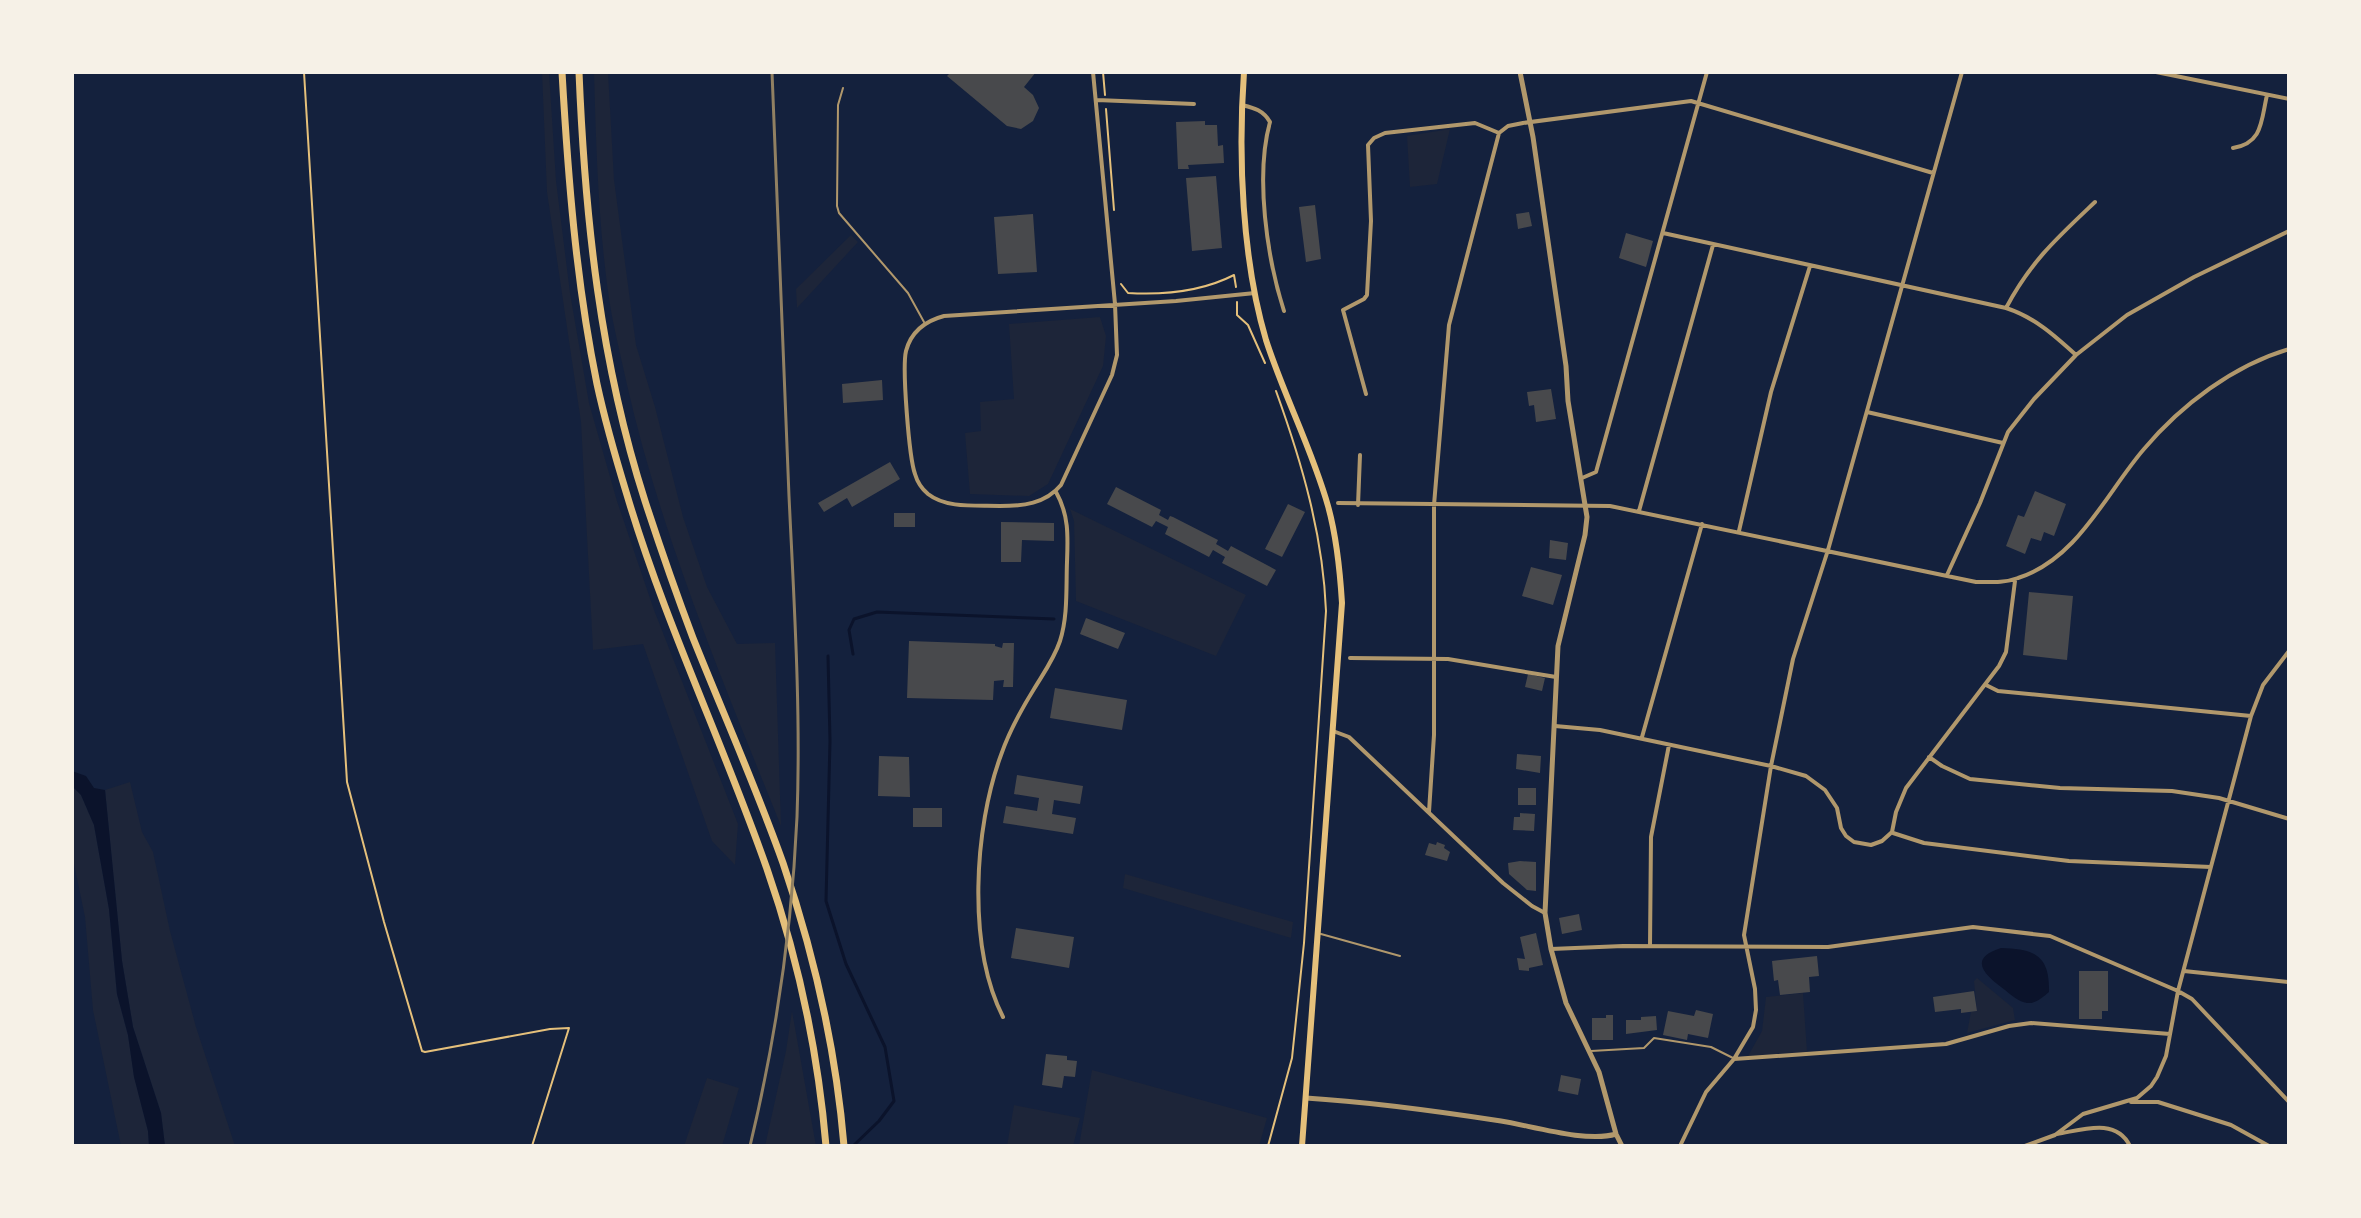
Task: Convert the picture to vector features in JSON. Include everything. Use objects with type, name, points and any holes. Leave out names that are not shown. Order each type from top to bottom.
[{"type":"highway","points":[[562,72],[577,254],[597,385],[628,496],[674,632],[778,905],[807,1015],[826,1145]]},
{"type":"highway","points":[[579,72],[590,241],[611,377],[644,499],[692,634],[770,827],[795,900],[824,1012],[844,1146]]},
{"type":"main road","points":[[1244,72],[1243,184],[1255,293],[1281,383],[1328,504],[1338,551],[1342,603],[1302,1146]]},
{"type":"street","points":[[1093,72],[1115,304],[1117,355],[1112,375],[1061,485],[1038,502],[1026,505],[961,505],[936,499],[921,487],[911,453],[905,357],[914,334],[925,323],[944,316],[1115,304],[1238,296],[1255,293]]},
{"type":"street","points":[[1520,72],[1587,517],[1558,646],[1545,913],[1566,1003],[1604,1087],[1622,1146]]},
{"type":"street","points":[[1582,478],[1596,472],[1707,72]]},
{"type":"street","points":[[1680,1146],[1706,1092],[1734,1059],[1753,1027],[1755,989],[1744,935],[1771,766],[1793,659],[1828,550],[1962,72]]},
{"type":"street","points":[[2156,72],[2289,99]]},
{"type":"street","points":[[2233,148],[2254,140],[2267,95]]},
{"type":"street","points":[[1096,100],[1194,104]]},
{"type":"street","points":[[1429,812],[1435,658],[1434,505],[1449,325],[1499,133],[1508,126],[1529,122],[1683,100],[1933,173]]},
{"type":"street","points":[[1242,105],[1259,110],[1270,122],[1265,141],[1263,174],[1265,208],[1284,311]]},
{"type":"street","points":[[1366,394],[1343,310],[1367,295],[1371,221],[1368,145],[1385,133],[1467,123],[1483,125],[1499,133]]},
{"type":"street","points":[[2006,308],[2027,270],[2095,202]]},
{"type":"street","points":[[1946,575],[1980,503],[2003,443],[2022,413],[2076,355],[2140,307],[2289,231]]},
{"type":"street","points":[[1663,233],[2006,308],[2042,325],[2076,355]]},
{"type":"street","points":[[1639,511],[1713,245]]},
{"type":"street","points":[[1739,531],[1771,392],[1810,266]]},
{"type":"street","points":[[1338,503],[1610,506],[1976,582],[2015,580],[2038,571],[2061,553],[2085,528],[2143,449],[2182,411],[2226,378],[2269,355],[2289,349]]},
{"type":"street","points":[[1867,412],[2003,443]]},
{"type":"street","points":[[1358,505],[1360,455]]},
{"type":"street","points":[[1003,1017],[986,971],[980,914],[980,854],[990,789],[1001,754],[1019,714],[1053,657],[1064,626],[1069,527],[1064,506],[1056,491]]},
{"type":"street","points":[[1642,739],[1702,524]]},
{"type":"street","points":[[1553,726],[1600,730],[1806,776],[1825,790],[1837,808],[1841,828],[1854,842],[1871,845],[1892,832],[1906,788],[1999,666],[2006,652],[2015,580]]},
{"type":"street","points":[[2055,1135],[2083,1114],[2128,1102],[2143,1094],[2157,1077],[2165,1057],[2183,971],[2251,716],[2263,685],[2289,651]]},
{"type":"street","points":[[1350,658],[1435,658],[1556,677]]},
{"type":"street","points":[[1986,685],[1998,691],[2251,716]]},
{"type":"street","points":[[1333,731],[1349,737],[1503,883],[1545,913]]},
{"type":"street","points":[[1650,946],[1651,837],[1669,745]]},
{"type":"street","points":[[1929,757],[1970,779],[2060,788],[2172,791],[2289,819]]},
{"type":"street","points":[[1892,832],[1924,843],[2069,861],[2211,867]]},
{"type":"street","points":[[1551,949],[1828,947],[1973,927],[2050,936],[2192,999],[2289,1102]]},
{"type":"street","points":[[2183,971],[2289,982]]},
{"type":"street","points":[[1734,1059],[1946,1044],[2031,1023],[2170,1034]]},
{"type":"street","points":[[1306,1098],[1357,1101],[1587,1136],[1616,1134]]},
{"type":"street","points":[[2128,1102],[2158,1102],[2231,1125],[2269,1146]]},
{"type":"street","points":[[2025,1146],[2055,1135],[2095,1128],[2121,1133],[2130,1146]]},
{"type":"lane","points":[[843,88],[838,105],[839,213],[901,284],[925,323]]},
{"type":"lane","points":[[1318,934],[1400,956]]},
{"type":"lane","points":[[1590,1052],[1644,1048],[1654,1038],[1711,1047],[1734,1059]]},
{"type":"path","points":[[304,72],[349,792],[422,1051],[569,1028],[532,1146]]},
{"type":"path","points":[[1103,72],[1114,214]]},
{"type":"path","points":[[1121,284],[1128,293],[1143,294],[1210,285],[1234,275],[1238,296],[1237,315],[1248,325],[1268,370]]},
{"type":"path","points":[[1268,1146],[1292,1058],[1304,943],[1326,611],[1325,579],[1317,528],[1275,388]]},
{"type":"shaded area","points":[[542,72],[549,72],[556,181],[570,293],[589,403],[617,501],[654,610],[738,824],[735,865],[712,841],[643,644],[593,650],[581,422],[547,192]]},
{"type":"shaded area","points":[[594,72],[608,72],[614,180],[636,345],[683,517],[707,587],[737,644],[775,643],[781,826],[716,664],[676,554],[641,442],[611,309],[604,258]]},
{"type":"shaded area","points":[[1450,129],[1437,184],[1410,187],[1407,136]]},
{"type":"shaded area","points":[[851,235],[858,242],[797,308],[796,289]]},
{"type":"shaded area","points":[[1100,317],[1106,336],[1103,366],[1048,484],[1029,496],[970,494],[965,433],[981,431],[980,402],[1014,399],[1009,324]]},
{"type":"shaded area","points":[[1070,509],[1246,595],[1216,656],[1076,601],[1074,521]]},
{"type":"shaded area","points":[[72,771],[86,776],[94,788],[105,790],[122,961],[133,1027],[161,1113],[165,1146],[149,1146],[117,994],[109,909],[94,825],[81,795],[72,786]]},
{"type":"shaded area","points":[[130,782],[142,832],[153,852],[196,1027],[235,1146],[165,1146],[161,1113],[133,1027],[122,961],[105,790]]},
{"type":"shaded area","points":[[72,786],[81,795],[94,825],[109,909],[117,994],[149,1146],[121,1146],[93,1010],[85,917],[73,859]]},
{"type":"shaded area","points":[[1125,874],[1293,922],[1291,938],[1123,888]]},
{"type":"shaded area","points":[[2001,948],[2023,950],[2038,956],[2047,970],[2049,992],[2036,1001],[2024,1002],[1991,979],[1982,962],[1990,952]]},
{"type":"shaded area","points":[[1977,978],[2013,1008],[2015,1020],[1967,1033],[1971,1012],[1977,1011],[1974,981]]},
{"type":"shaded area","points":[[1803,993],[1807,1052],[1748,1056],[1762,1031],[1766,997]]},
{"type":"shaded area","points":[[792,1011],[816,1146],[765,1146],[786,1051]]},
{"type":"shaded area","points":[[1092,1070],[1267,1118],[1259,1146],[1079,1146]]},
{"type":"shaded area","points":[[707,1078],[739,1088],[722,1146],[684,1146]]},
{"type":"shaded area","points":[[1014,1105],[1080,1118],[1073,1146],[1007,1146]]},
{"type":"building","points":[[951,72],[1036,72],[1024,87],[1033,95],[1039,108],[1033,121],[1021,129],[1007,126],[947,76]]},
{"type":"building","points":[[1205,121],[1205,125],[1217,125],[1218,146],[1223,145],[1224,163],[1188,165],[1189,169],[1178,169],[1176,122]]},
{"type":"building","points":[[1216,176],[1222,248],[1192,251],[1186,178]]},
{"type":"building","points":[[1315,205],[1321,259],[1306,262],[1299,207]]},
{"type":"building","points":[[1529,212],[1532,226],[1518,229],[1516,214]]},
{"type":"building","points":[[1033,214],[1037,272],[998,274],[994,217]]},
{"type":"building","points":[[1626,233],[1653,241],[1646,267],[1619,258]]},
{"type":"building","points":[[882,380],[883,400],[843,403],[842,384]]},
{"type":"building","points":[[1551,389],[1556,419],[1536,422],[1534,405],[1529,406],[1527,392]]},
{"type":"building","points":[[890,462],[900,479],[852,507],[847,498],[824,512],[818,503]]},
{"type":"building","points":[[1116,487],[1161,510],[1159,515],[1168,520],[1170,516],[1173,517],[1218,540],[1216,544],[1228,551],[1231,546],[1276,570],[1267,586],[1222,563],[1225,557],[1213,550],[1209,557],[1165,534],[1168,527],[1156,521],[1152,527],[1107,504]]},
{"type":"building","points":[[2035,491],[2066,504],[2054,536],[2044,532],[2041,541],[2031,538],[2025,554],[2006,546],[2018,515],[2024,517]]},
{"type":"building","points":[[1288,504],[1305,512],[1282,557],[1265,549]]},
{"type":"building","points":[[894,513],[915,513],[915,527],[894,527]]},
{"type":"building","points":[[1001,522],[1054,523],[1054,541],[1022,540],[1021,562],[1001,562]]},
{"type":"building","points":[[1550,540],[1568,543],[1566,560],[1549,558]]},
{"type":"building","points":[[1531,567],[1562,575],[1553,605],[1522,596]]},
{"type":"building","points":[[2029,592],[2073,596],[2067,660],[2023,655]]},
{"type":"building","points":[[1086,618],[1125,633],[1118,649],[1080,634]]},
{"type":"building","points":[[909,641],[995,644],[1002,648],[1003,643],[1014,643],[1013,687],[1003,687],[1004,680],[994,681],[993,700],[907,698]]},
{"type":"building","points":[[1528,674],[1545,678],[1542,691],[1525,687]]},
{"type":"building","points":[[1055,688],[1127,700],[1122,730],[1050,718]]},
{"type":"building","points":[[1517,754],[1541,756],[1540,773],[1516,769]]},
{"type":"building","points":[[879,756],[909,757],[910,797],[878,796]]},
{"type":"building","points":[[1017,775],[1083,786],[1080,804],[1054,800],[1052,814],[1076,818],[1073,834],[1003,823],[1006,806],[1037,811],[1039,798],[1014,794]]},
{"type":"building","points":[[1518,788],[1536,788],[1536,805],[1518,805]]},
{"type":"building","points":[[913,808],[942,808],[942,827],[913,827]]},
{"type":"building","points":[[1520,813],[1535,814],[1534,831],[1513,830],[1514,817],[1520,817]]},
{"type":"building","points":[[1437,842],[1445,845],[1444,848],[1450,852],[1447,861],[1425,855],[1429,843],[1436,845]]},
{"type":"building","points":[[1536,862],[1536,891],[1527,890],[1509,874],[1508,863]]},
{"type":"building","points":[[1579,914],[1582,930],[1562,934],[1559,918]]},
{"type":"building","points":[[1016,928],[1074,937],[1069,968],[1011,958]]},
{"type":"building","points":[[1536,933],[1543,965],[1529,968],[1529,971],[1519,970],[1517,958],[1525,959],[1520,937]]},
{"type":"building","points":[[1817,956],[1819,976],[1809,977],[1810,992],[1780,995],[1778,980],[1774,981],[1772,961]]},
{"type":"building","points":[[2079,971],[2108,971],[2108,1011],[2102,1011],[2102,1019],[2079,1019]]},
{"type":"building","points":[[1974,991],[1977,1011],[1935,1012],[1933,997]]},
{"type":"building","points":[[1696,1010],[1713,1014],[1708,1038],[1688,1034],[1687,1040],[1663,1035],[1668,1011],[1694,1016]]},
{"type":"building","points":[[1606,1015],[1613,1015],[1613,1040],[1592,1040],[1592,1018],[1606,1018]]},
{"type":"building","points":[[1656,1016],[1657,1030],[1626,1034],[1626,1020]]},
{"type":"building","points":[[1046,1054],[1067,1056],[1067,1060],[1077,1061],[1075,1077],[1064,1076],[1062,1088],[1042,1085]]},
{"type":"building","points":[[1561,1075],[1581,1079],[1578,1095],[1558,1091]]},
{"type":"waterway","points":[[853,654],[849,630],[854,619],[877,612],[1054,619]]},
{"type":"waterway","points":[[828,656],[830,741],[826,901],[846,964],[885,1047],[894,1101],[853,1146]]},
{"type":"railway","points":[[750,1146],[768,1065],[787,941],[795,859],[798,777],[796,656],[772,72]]}]
